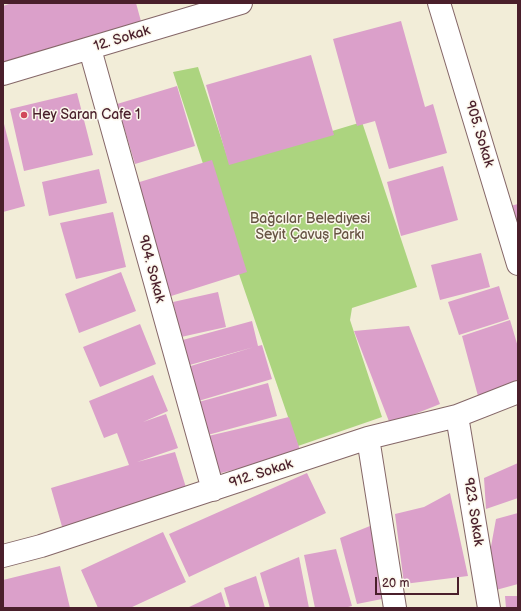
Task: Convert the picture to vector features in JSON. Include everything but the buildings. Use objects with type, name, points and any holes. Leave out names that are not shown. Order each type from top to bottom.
[{"type":"street","name":"12. Sokak","points":[[3,74],[241,3]]},
{"type":"street","name":"905. Sokak","points":[[439,3],[518,264]]},
{"type":"street","name":"904. Sokak","points":[[90,49],[213,490]]},
{"type":"street","name":"912. Sokak","points":[[3,556],[40,546],[368,438],[457,416],[518,392]]},
{"type":"street","name":"923. Sokak","points":[[457,416],[489,608]]},
{"type":"street","points":[[368,438],[394,608]]},
{"type":"green space","name":"Bağcılar Belediyesi Seyit Çavuş Parkı","points":[[198,67],[229,162],[362,122],[417,287],[352,308],[350,320],[382,417],[298,446],[240,277],[173,72]]},
{"type":"place","name":"Hey Saran Cafe 1","points":[[24,115]]}]
